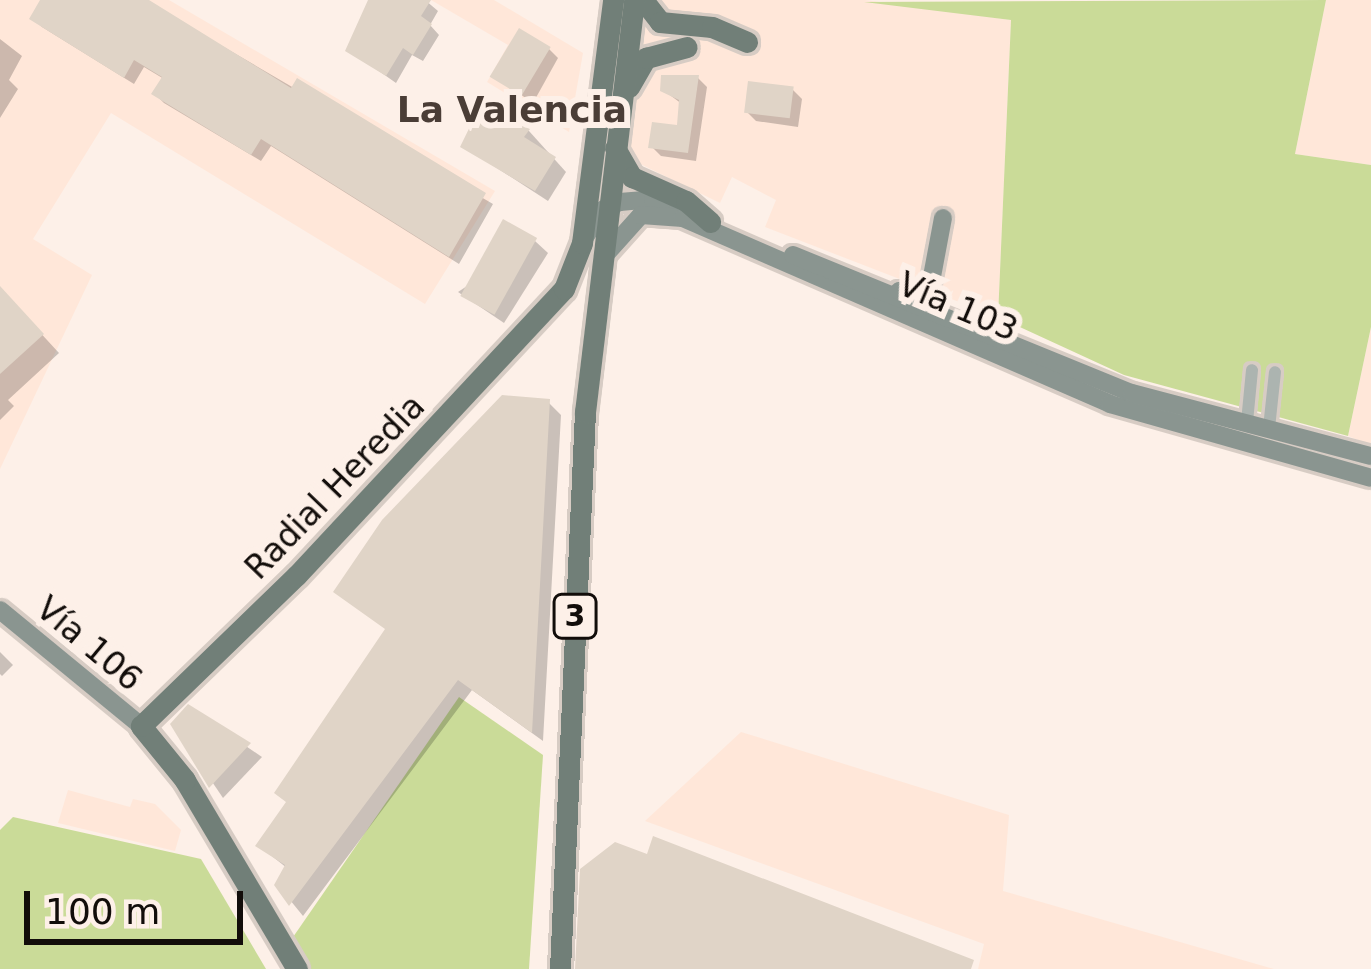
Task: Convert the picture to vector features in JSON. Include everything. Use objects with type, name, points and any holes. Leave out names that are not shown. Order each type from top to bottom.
[{"type":"main road","name":"Radial Heredia","points":[[141,726],[297,574],[554,302],[582,243],[613,0]]},
{"type":"main road","points":[[623,0],[631,39]]},
{"type":"main road","points":[[638,0],[660,22],[712,27],[747,42]]},
{"type":"main road","name":"3","points":[[560,969],[592,317],[604,209],[638,0]]},
{"type":"main road","points":[[619,116],[646,58],[687,47]]},
{"type":"main road","points":[[614,143],[632,177],[686,200],[710,222]]},
{"type":"main road","name":"Vía 103","points":[[604,209],[653,199],[1132,393],[1371,457]]},
{"type":"main road","points":[[582,243],[604,209]]},
{"type":"main road","name":"Vía 103","points":[[592,317],[614,238],[652,213],[682,218],[1110,404],[1371,478]]},
{"type":"main road","points":[[793,254],[914,295],[932,282],[944,218]]},
{"type":"main road","points":[[554,302],[581,330],[585,412]]},
{"type":"main road","points":[[906,319],[947,320],[971,344],[1133,404],[1257,428],[1371,468]]},
{"type":"main road","name":"Vía 106","points":[[0,610],[141,726]]},
{"type":"main road","points":[[141,726],[185,780],[294,964]]},
{"type":"street","points":[[1252,370],[1257,428]]},
{"type":"street","points":[[1257,428],[1275,372]]},
{"type":"shaded area","points":[[0,0],[169,0],[495,191],[425,304],[111,113],[33,239],[92,275],[0,469]]},
{"type":"shaded area","points":[[431,0],[494,0],[583,53],[569,132],[487,82],[508,45]]},
{"type":"shaded area","points":[[648,0],[865,0],[1011,20],[998,317],[765,227],[776,200],[732,177],[720,203],[624,156]]},
{"type":"shaded area","points":[[1326,0],[1371,0],[1371,165],[1295,154]]},
{"type":"shaded area","points":[[1371,327],[1371,445],[1348,436]]},
{"type":"shaded area","points":[[741,732],[1009,815],[1003,891],[1274,969],[978,969],[984,944],[645,821]]},
{"type":"shaded area","points":[[68,790],[130,807],[133,799],[155,804],[181,830],[175,851],[58,823]]},
{"type":"green space","points":[[1326,0],[1295,154],[1371,165],[1371,327],[1348,436],[1124,375],[998,317],[1011,20],[864,2]]},
{"type":"green space","points":[[459,697],[543,755],[529,969],[308,969],[291,940]]},
{"type":"green space","points":[[13,817],[201,859],[266,969],[0,969],[0,830]]},
{"type":"building","points":[[40,0],[149,0],[291,88],[297,78],[486,193],[449,257],[261,139],[251,155],[151,94],[162,77],[134,60],[124,78],[29,19]]},
{"type":"building","points":[[368,0],[431,0],[421,16],[432,24],[413,55],[403,48],[386,76],[345,51]]},
{"type":"building","points":[[519,28],[551,47],[521,96],[490,77]]},
{"type":"building","points":[[661,75],[699,75],[688,153],[648,148],[652,122],[677,125],[679,100],[660,91]]},
{"type":"building","points":[[748,81],[794,87],[790,118],[744,113]]},
{"type":"building","points":[[483,100],[530,129],[524,137],[556,157],[535,191],[460,147]]},
{"type":"building","points":[[503,219],[537,238],[494,315],[460,296]]},
{"type":"building","points":[[0,286],[44,334],[0,374]]},
{"type":"building","points":[[502,395],[550,399],[532,733],[458,680],[289,906],[274,885],[285,865],[255,846],[286,802],[274,793],[385,629],[333,592],[382,520]]},
{"type":"building","points":[[188,704],[251,743],[209,788],[170,724]]},
{"type":"building","points":[[653,836],[974,960],[971,969],[575,969],[580,869],[615,842],[647,854]]},
{"type":"district","name":"La Valencia","points":[[512,110]]}]
